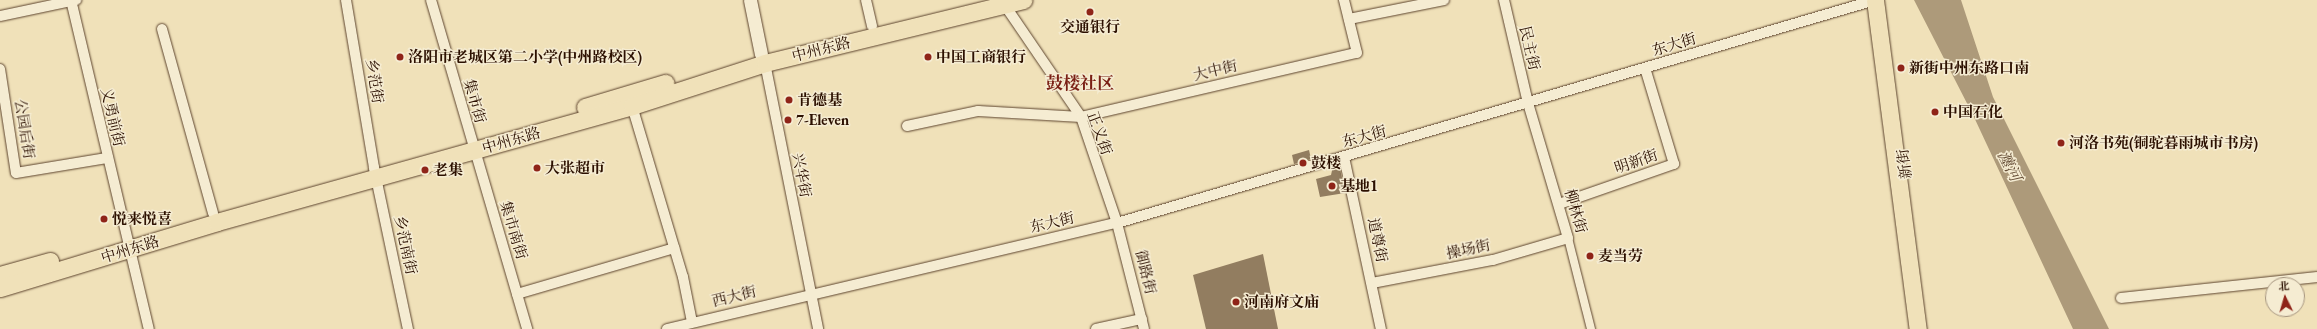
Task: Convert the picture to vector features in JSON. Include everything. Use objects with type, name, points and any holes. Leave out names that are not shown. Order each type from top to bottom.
[{"type":"main road","name":"中州东路","points":[[472,146],[872,26],[985,0]]},
{"type":"main road","name":"中州东路","points":[[0,288],[127,245],[213,213],[632,106],[765,57],[1003,2],[1023,0]]},
{"type":"main road","points":[[1875,0],[1918,329]]},
{"type":"main road","name":"新街","points":[[1884,0],[1924,329]]},
{"type":"main road","name":"中州东路","points":[[0,275],[127,245],[375,172]]},
{"type":"street","points":[[0,16],[73,0]]},
{"type":"street","name":"义勇前街","points":[[73,0],[127,245],[149,329]]},
{"type":"street","name":"乡范街","points":[[346,0],[375,172]]},
{"type":"street","name":"集市街","points":[[431,0],[472,146]]},
{"type":"street","points":[[750,0],[765,57]]},
{"type":"street","points":[[758,0],[765,57]]},
{"type":"street","points":[[866,0],[872,26]]},
{"type":"street","points":[[1344,0],[1349,19],[1444,0]]},
{"type":"street","name":"民主街","points":[[1504,0],[1528,103]]},
{"type":"street","name":"东大街","points":[[809,293],[1117,223],[1875,0]]},
{"type":"street","name":"正义街","points":[[1003,2],[1085,117],[1117,223]]},
{"type":"street","name":"大中街","points":[[907,126],[978,111],[1085,117],[1357,53],[1349,19]]},
{"type":"street","points":[[162,29],[213,213]]},
{"type":"street","name":"兴华街","points":[[765,57],[809,293],[818,329]]},
{"type":"street","name":"明新街","points":[[1559,204],[1674,164],[1645,68]]},
{"type":"street","name":"公园后街","points":[[0,69],[16,174],[107,158]]},
{"type":"street","name":"柳林街","points":[[1528,103],[1559,204],[1591,329]]},
{"type":"street","points":[[632,106],[674,248],[692,322]]},
{"type":"street","name":"集市南街","points":[[472,146],[527,329]]},
{"type":"street","name":"道尊街","points":[[1344,157],[1381,329]]},
{"type":"street","name":"乡范南街","points":[[375,172],[408,329]]},
{"type":"street","name":"御路街","points":[[1117,223],[1144,329]]},
{"type":"street","name":"操场街","points":[[1372,284],[1493,260],[1568,238]]},
{"type":"street","points":[[517,294],[674,248]]},
{"type":"street","points":[[2120,298],[2317,277]]},
{"type":"street","name":"西大街","points":[[667,329],[809,293]]},
{"type":"street","points":[[1096,329],[1142,319]]},
{"type":"water","name":"瀍河","points":[[1914,0],[1961,0],[1993,97],[2109,329],[2073,329],[1973,115]]},
{"type":"building","points":[[1309,150],[1311,159],[1294,164],[1292,155]]},
{"type":"building","name":"基地1","points":[[1339,164],[1345,193],[1320,197],[1316,179],[1331,175],[1333,166]]},
{"type":"building","name":"河南府文庙","points":[[1263,254],[1278,329],[1206,329],[1193,275]]},
{"type":"place","name":"交通银行","points":[[1090,12]]},
{"type":"place","name":"洛阳市老城区第二小学(中州路校区)","points":[[400,57]]},
{"type":"place","name":"中国工商银行","points":[[928,57]]},
{"type":"place","name":"新街中州东路口南","points":[[1901,68]]},
{"type":"place","name":"肯德基","points":[[789,100]]},
{"type":"place","name":"中国石化","points":[[1935,112]]},
{"type":"place","name":"7-Eleven","points":[[788,120]]},
{"type":"place","name":"河洛书苑(铜驼暮雨城市书房)","points":[[2061,143]]},
{"type":"place","name":"鼓楼","points":[[1303,163]]},
{"type":"place","name":"大张超市","points":[[537,168]]},
{"type":"place","name":"老集","points":[[425,170]]},
{"type":"place","name":"基地1","points":[[1332,186]]},
{"type":"place","name":"悦来悦喜","points":[[104,219]]},
{"type":"place","name":"麦当劳","points":[[1590,256]]},
{"type":"place","name":"河南府文庙","points":[[1236,302]]},
{"type":"district","name":"鼓楼社区","points":[[1080,84]]}]
